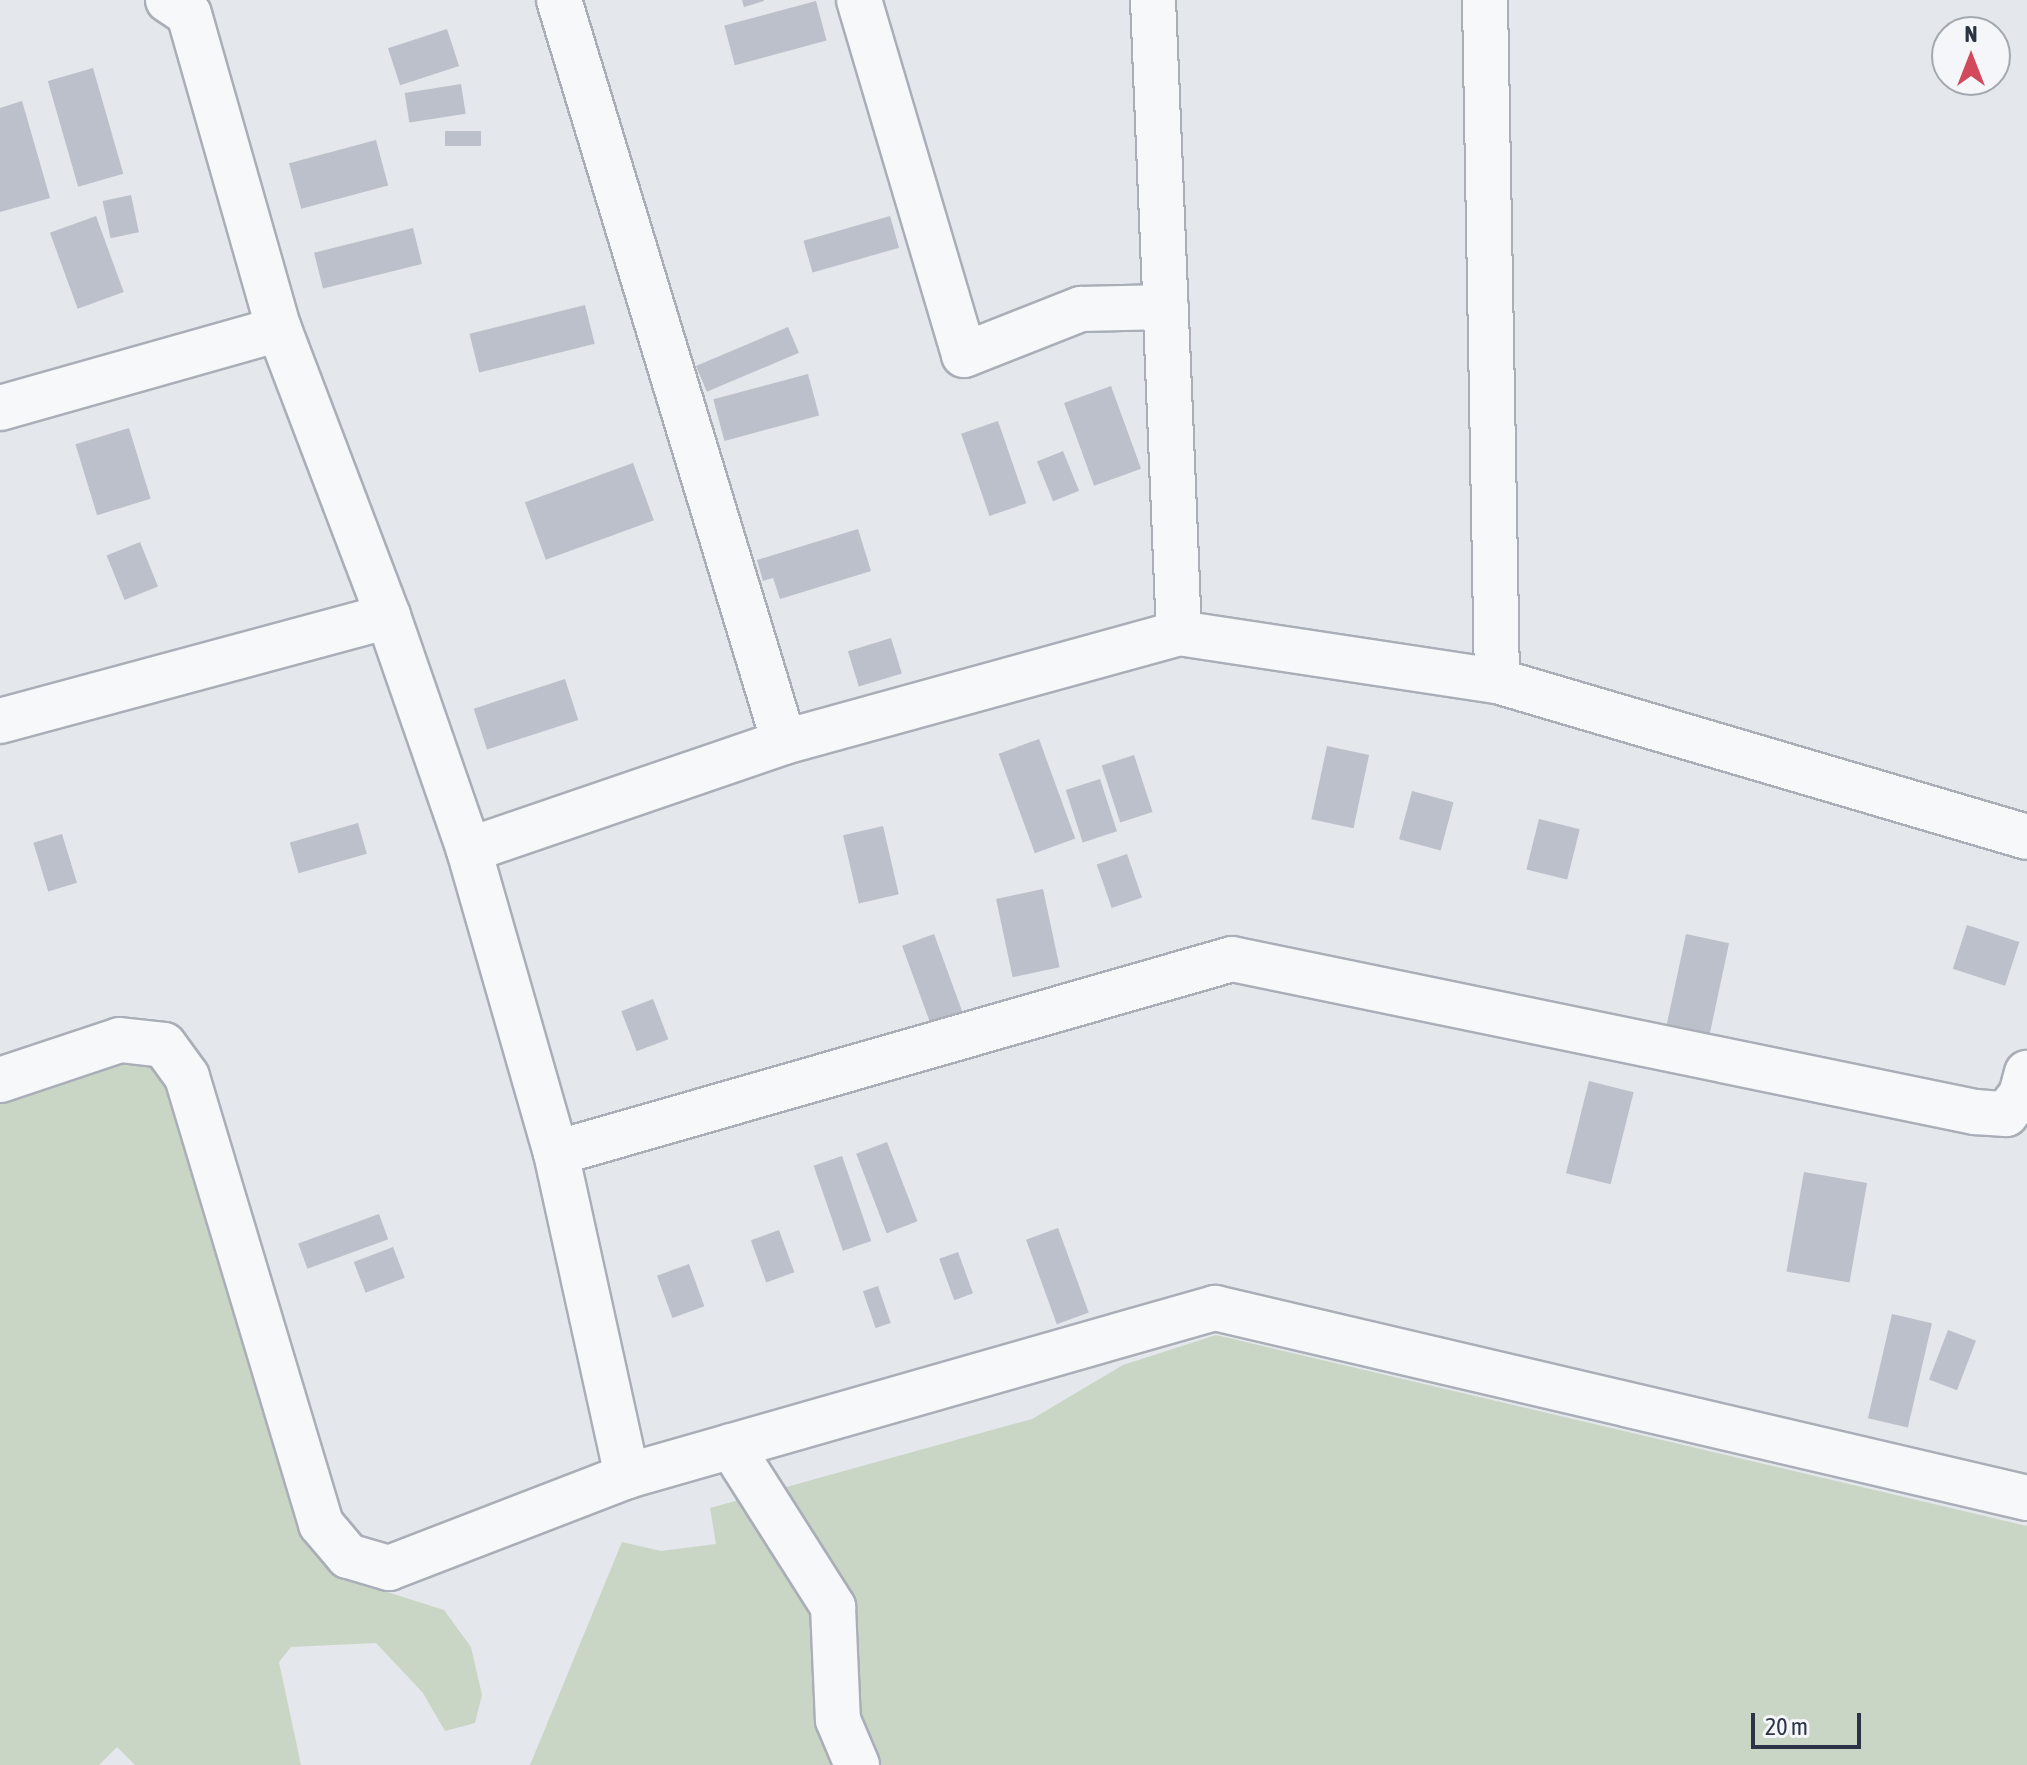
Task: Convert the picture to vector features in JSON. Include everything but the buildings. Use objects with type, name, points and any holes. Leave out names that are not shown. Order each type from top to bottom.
[{"type":"street","points":[[168,0],[189,14],[279,329],[388,616],[469,850],[556,1153],[627,1476]]},
{"type":"street","points":[[559,0],[784,742]]},
{"type":"street","points":[[859,0],[964,355],[1081,309],[1166,307]]},
{"type":"street","points":[[1153,0],[1179,633]]},
{"type":"street","points":[[1485,0],[1497,681]]},
{"type":"street","points":[[0,408],[279,329]]},
{"type":"street","points":[[0,721],[388,616]]},
{"type":"street","points":[[469,850],[784,742],[1179,633],[1497,681],[2027,837]]},
{"type":"street","points":[[556,1153],[1232,959],[1975,1112],[2006,1114],[2021,1095],[2027,1073]]},
{"type":"street","points":[[0,1080],[120,1040],[164,1045],[187,1077],[321,1524],[348,1556],[389,1568],[627,1476],[1215,1308],[2027,1498]]},
{"type":"street","points":[[731,1446],[833,1607],[838,1720],[857,1765]]},
{"type":"green space","points":[[108,1064],[147,1064],[176,1086],[340,1569],[381,1590],[444,1610],[471,1647],[482,1695],[475,1723],[445,1731],[423,1693],[376,1643],[291,1647],[279,1662],[301,1765],[135,1765],[117,1747],[99,1765],[0,1765],[0,1104]]},
{"type":"green space","points":[[1216,1335],[2027,1526],[2027,1765],[530,1765],[622,1542],[661,1551],[716,1544],[710,1508],[1032,1419],[1123,1365]]}]
